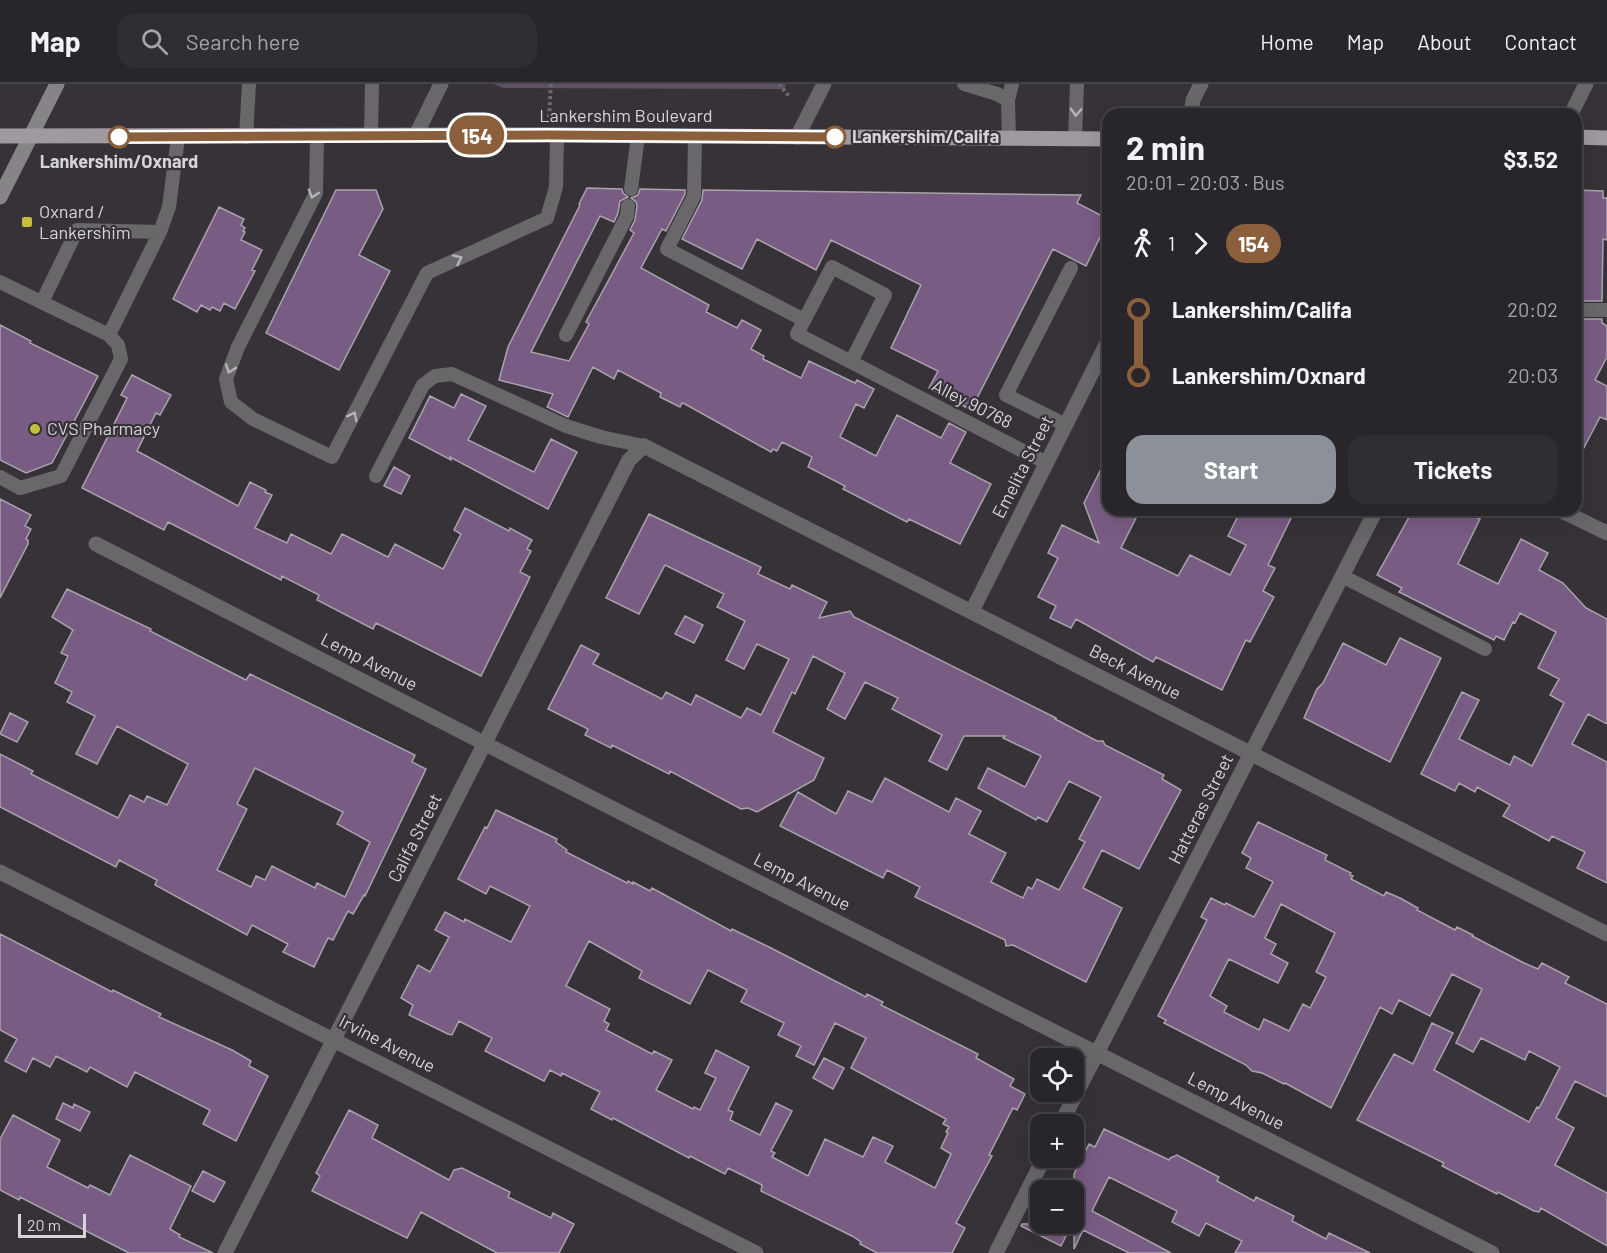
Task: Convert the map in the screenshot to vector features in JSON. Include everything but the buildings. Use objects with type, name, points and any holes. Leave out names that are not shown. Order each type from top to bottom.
[{"type":"main road","points":[[0,197],[57,84]]},
{"type":"main road","name":"Lankershim Boulevard","points":[[0,136],[552,135],[1102,140]]},
{"type":"main road","points":[[1582,137],[1607,138]]},
{"type":"street","points":[[416,135],[441,84]]},
{"type":"street","points":[[797,137],[824,84]]},
{"type":"street","points":[[1192,108],[1201,84]]},
{"type":"street","points":[[1574,108],[1586,84]]},
{"type":"street","name":"Emelita Street","points":[[972,611],[1102,353]]},
{"type":"street","name":"Beck Avenue","points":[[644,446],[1607,934]]},
{"type":"street","name":"Califa Street","points":[[225,1253],[629,460],[644,446]]},
{"type":"street","name":"Hatteras Street","points":[[1066,1114],[1373,516]]},
{"type":"street","points":[[1572,516],[1607,533]]},
{"type":"street","name":"Lemp Avenue","points":[[96,544],[1492,1253]]},
{"type":"street","name":"Irvine Avenue","points":[[0,872],[756,1253]]},
{"type":"street","points":[[996,1253],[1039,1168]]},
{"type":"lane","points":[[246,137],[249,84]]},
{"type":"lane","points":[[371,136],[372,84]]},
{"type":"lane","points":[[964,84],[999,93],[1012,84]]},
{"type":"lane","points":[[1075,139],[1077,84]]},
{"type":"lane","points":[[999,93],[1008,139]]},
{"type":"lane","points":[[317,136],[316,193],[238,347],[226,379],[231,402],[253,419],[332,457],[427,273],[547,218],[556,187],[552,135]]},
{"type":"lane","points":[[631,189],[638,136]]},
{"type":"lane","points":[[696,136],[694,196],[667,249],[804,320],[832,267],[885,295],[850,362]]},
{"type":"lane","points":[[109,335],[160,232],[169,207],[178,137]]},
{"type":"lane","points":[[567,335],[627,216],[628,206]]},
{"type":"lane","points":[[42,302],[77,230],[160,232]]},
{"type":"lane","points":[[1066,425],[1006,395],[1071,268]]},
{"type":"lane","points":[[0,282],[109,335],[118,345],[121,359],[61,476],[20,488],[0,477]]},
{"type":"lane","points":[[1582,310],[1607,310]]},
{"type":"lane","name":"Alley 90768","points":[[804,320],[796,334],[1047,463]]},
{"type":"lane","points":[[376,476],[423,385],[435,376],[452,374],[566,426],[601,437],[644,446]]},
{"type":"lane","points":[[1342,576],[1485,649]]},
{"type":"path","points":[[551,84],[552,135]]},
{"type":"path","points":[[779,84],[789,96]]},
{"type":"shaded area","points":[[493,84],[786,84],[784,89],[504,88]]},
{"type":"bus line","name":"154","points":[[119,137],[548,135],[835,137]]},
{"type":"place","name":"Lankershim/Oxnard","points":[[119,137]]},
{"type":"place","name":"Lankershim/Califa","points":[[835,137]]},
{"type":"place","name":"Oxnard / Lankershim","points":[[27,222]]},
{"type":"place","name":"CVS Pharmacy","points":[[35,429]]}]
